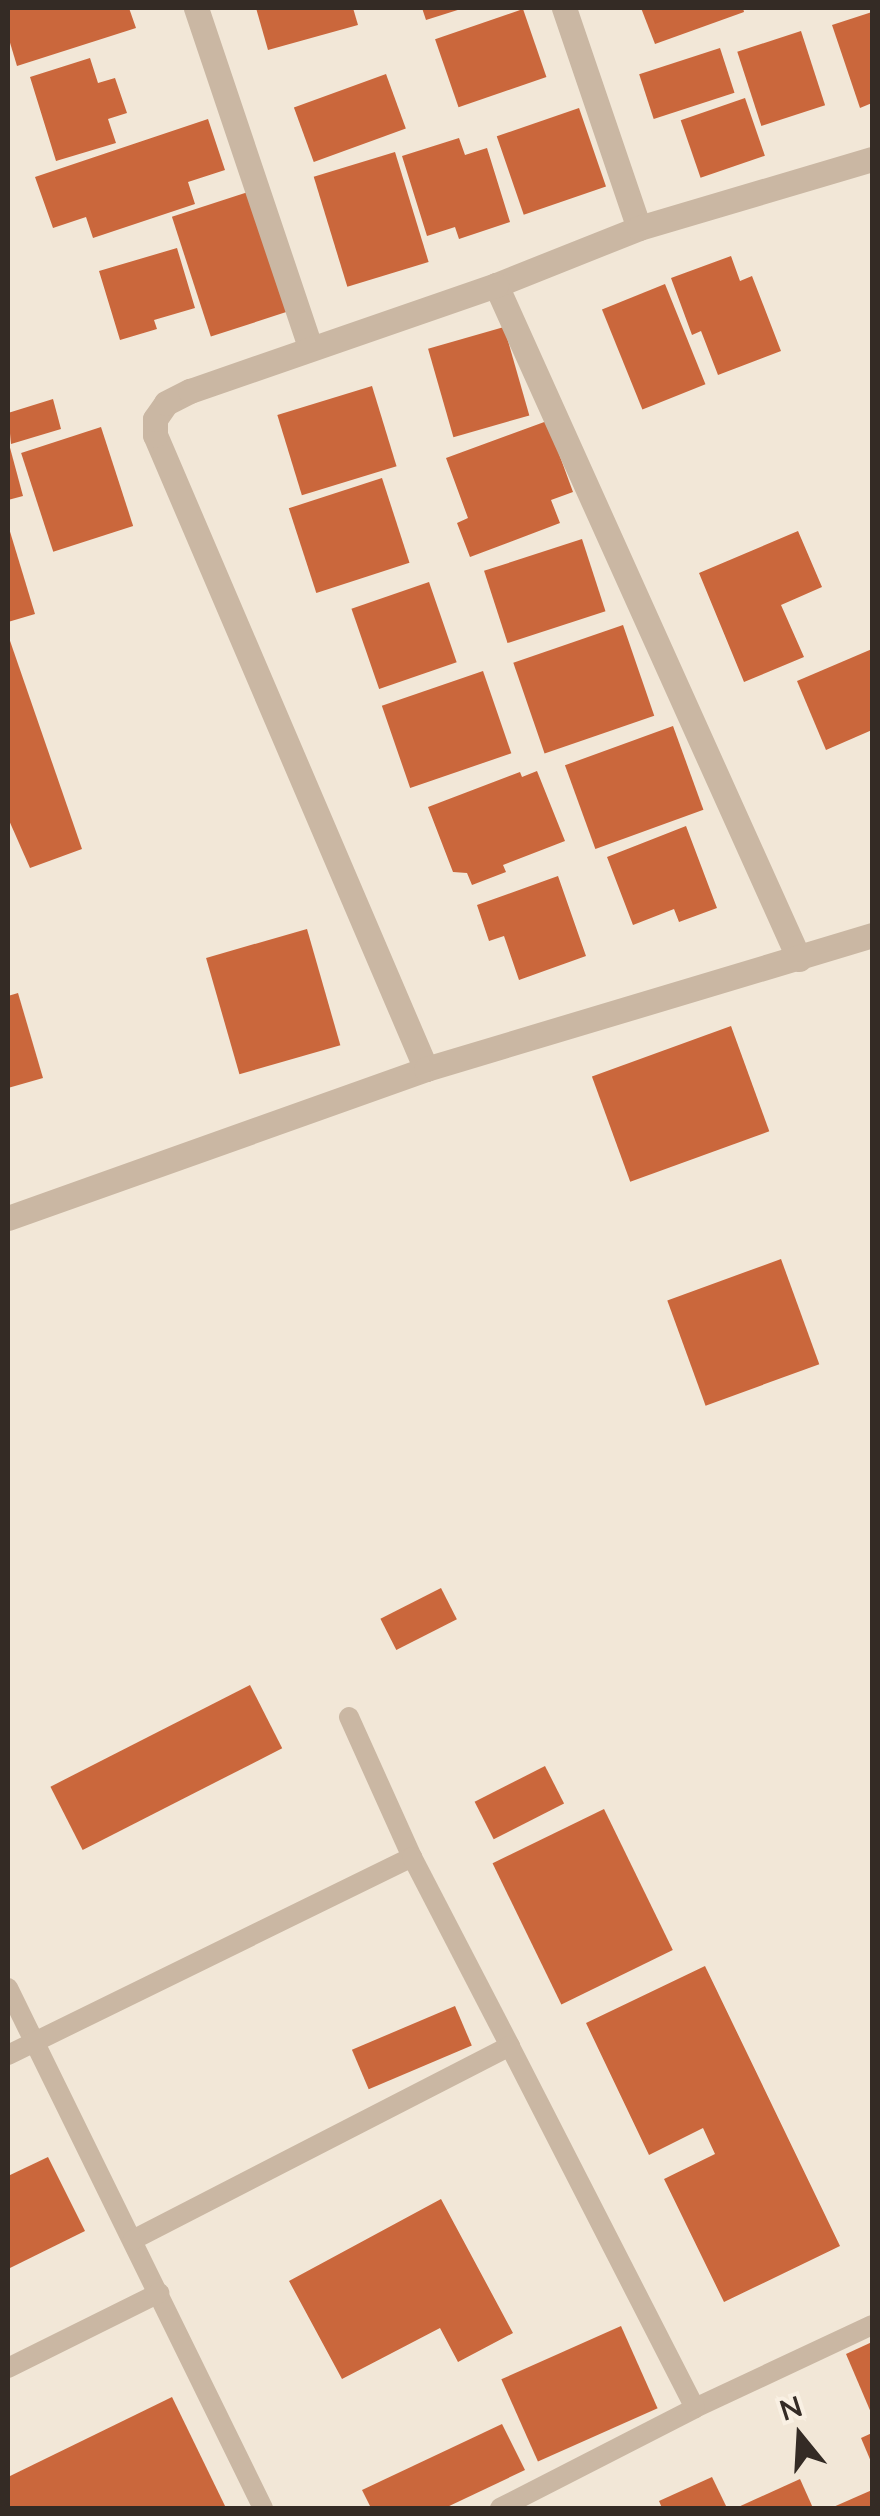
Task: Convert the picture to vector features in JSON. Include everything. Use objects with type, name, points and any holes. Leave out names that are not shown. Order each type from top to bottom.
[{"type":"street","points":[[196,8],[310,346]]},
{"type":"street","points":[[564,8],[639,228]]},
{"type":"street","points":[[426,1069],[155,435],[155,419],[166,403],[310,346],[496,286],[639,228],[872,158]]},
{"type":"street","points":[[496,286],[799,958]]},
{"type":"street","points":[[8,1218],[426,1069],[872,934]]},
{"type":"lane","points":[[348,1717],[412,1857],[695,2408]]},
{"type":"lane","points":[[8,2055],[412,1857]]},
{"type":"lane","points":[[8,1988],[263,2508]]},
{"type":"lane","points":[[133,2240],[510,2046]]},
{"type":"lane","points":[[8,2368],[158,2293]]},
{"type":"lane","points":[[500,2508],[695,2408],[872,2325]]},
{"type":"building","points":[[8,8],[129,8],[136,28],[17,66],[8,36]]},
{"type":"building","points":[[256,8],[353,8],[358,25],[268,50]]},
{"type":"building","points":[[422,8],[464,8],[426,20]]},
{"type":"building","points":[[641,8],[743,8],[744,12],[655,44]]},
{"type":"building","points":[[523,9],[546,77],[459,107],[435,39]]},
{"type":"building","points":[[872,12],[872,103],[860,108],[832,25]]},
{"type":"building","points":[[801,31],[825,105],[761,126],[737,52]]},
{"type":"building","points":[[720,48],[735,93],[654,119],[639,74]]},
{"type":"building","points":[[90,58],[98,83],[115,78],[127,113],[108,119],[116,143],[56,161],[30,77]]},
{"type":"building","points":[[386,74],[406,129],[314,162],[294,108]]},
{"type":"building","points":[[745,98],[765,156],[701,178],[681,120]]},
{"type":"building","points":[[579,108],[606,186],[524,215],[497,136]]},
{"type":"building","points":[[208,119],[225,170],[188,182],[195,204],[93,238],[86,217],[53,228],[35,177]]},
{"type":"building","points":[[459,138],[465,155],[487,148],[510,222],[459,239],[455,227],[427,236],[402,156]]},
{"type":"building","points":[[395,152],[429,262],[347,287],[314,177]]},
{"type":"building","points":[[248,192],[287,312],[211,337],[172,217]]},
{"type":"building","points":[[177,248],[195,308],[154,320],[157,329],[120,340],[99,271]]},
{"type":"building","points":[[731,256],[740,281],[752,276],[781,351],[718,375],[701,331],[692,335],[671,278]]},
{"type":"building","points":[[665,284],[705,384],[642,410],[602,309]]},
{"type":"building","points":[[504,327],[529,415],[453,437],[428,349]]},
{"type":"building","points":[[372,386],[397,466],[302,495],[277,415]]},
{"type":"building","points":[[53,399],[61,429],[11,444],[8,413]]},
{"type":"building","points":[[547,421],[573,492],[551,500],[560,523],[470,557],[457,523],[468,518],[446,458]]},
{"type":"building","points":[[101,427],[133,526],[53,552],[21,453]]},
{"type":"building","points":[[8,444],[23,496],[8,500]]},
{"type":"building","points":[[382,478],[410,563],[316,593],[289,508]]},
{"type":"building","points":[[8,525],[35,614],[8,622]]},
{"type":"building","points":[[798,531],[822,587],[781,605],[804,657],[744,682],[699,573]]},
{"type":"building","points":[[582,539],[605,611],[508,643],[484,571]]},
{"type":"building","points":[[429,582],[457,662],[379,689],[351,609]]},
{"type":"building","points":[[623,625],[654,716],[545,754],[513,663]]},
{"type":"building","points":[[8,635],[82,849],[30,868],[8,818]]},
{"type":"building","points":[[872,649],[872,730],[826,750],[797,681]]},
{"type":"building","points":[[483,671],[511,753],[410,788],[382,706]]},
{"type":"building","points":[[673,726],[703,810],[595,849],[565,765]]},
{"type":"building","points":[[537,771],[565,841],[503,865],[506,872],[472,885],[467,873],[453,872],[428,807],[520,772],[522,777]]},
{"type":"building","points":[[686,826],[717,908],[679,922],[674,909],[633,925],[607,857]]},
{"type":"building","points":[[558,876],[586,956],[519,980],[504,936],[489,941],[477,905]]},
{"type":"building","points":[[307,929],[340,1045],[239,1074],[206,958]]},
{"type":"building","points":[[18,993],[43,1078],[8,1088],[8,996]]},
{"type":"building","points":[[731,1026],[769,1131],[630,1182],[592,1077]]},
{"type":"building","points":[[781,1259],[819,1364],[706,1406],[667,1300]]},
{"type":"building","points":[[441,1588],[457,1619],[396,1650],[380,1619]]},
{"type":"building","points":[[250,1685],[282,1748],[83,1850],[50,1787]]},
{"type":"building","points":[[545,1766],[564,1803],[494,1839],[475,1802]]},
{"type":"building","points":[[604,1809],[673,1950],[561,2004],[493,1863]]},
{"type":"building","points":[[705,1966],[840,2246],[724,2302],[664,2179],[715,2154],[703,2128],[649,2155],[586,2023]]},
{"type":"building","points":[[455,2006],[472,2046],[369,2089],[352,2050]]},
{"type":"building","points":[[48,2157],[85,2231],[8,2269],[8,2176]]},
{"type":"building","points":[[441,2199],[513,2333],[458,2362],[440,2328],[342,2379],[289,2281]]},
{"type":"building","points":[[621,2326],[658,2408],[538,2462],[501,2379]]},
{"type":"building","points":[[872,2342],[872,2415],[846,2354]]},
{"type":"building","points":[[172,2397],[226,2508],[8,2508],[8,2477]]},
{"type":"building","points":[[502,2424],[525,2470],[445,2508],[371,2508],[362,2490]]},
{"type":"building","points":[[872,2433],[872,2464],[861,2438]]},
{"type":"building","points":[[712,2477],[727,2508],[662,2508],[659,2501]]},
{"type":"building","points":[[800,2479],[813,2508],[736,2508]]},
{"type":"building","points":[[872,2490],[872,2508],[831,2508]]}]
